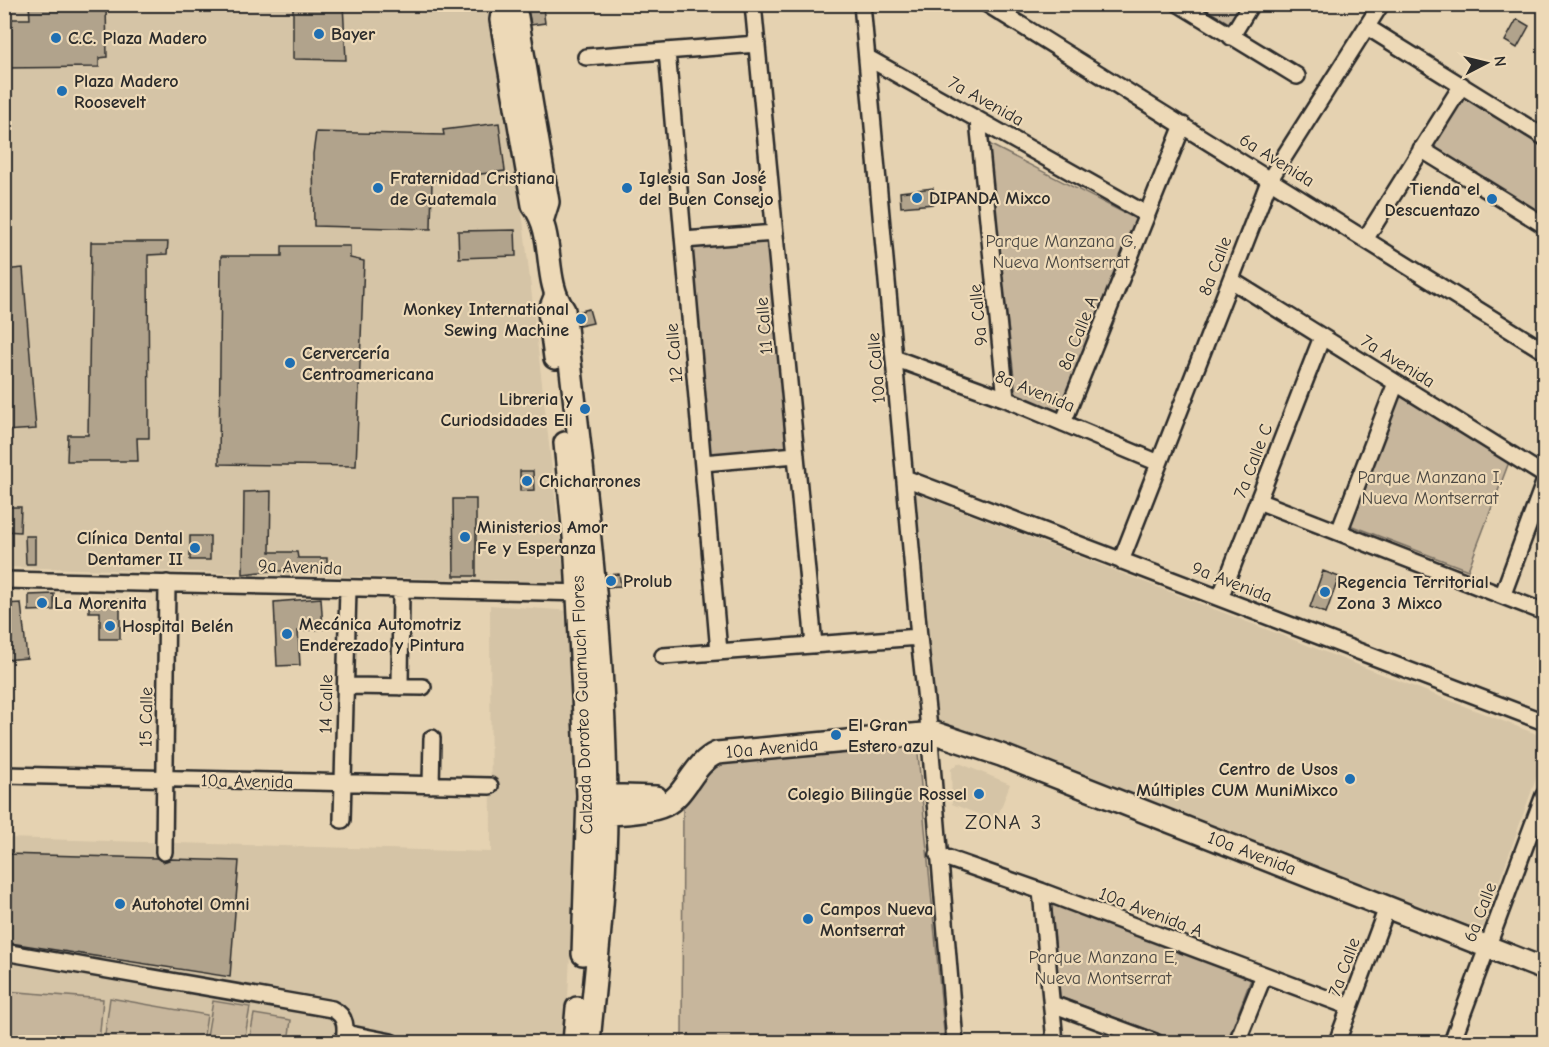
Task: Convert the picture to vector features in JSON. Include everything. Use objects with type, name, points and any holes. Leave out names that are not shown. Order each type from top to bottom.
[{"type":"main road","name":"Calzada Doroteo Guamuch Flores","points":[[504,4],[501,20],[533,205],[543,218]]},
{"type":"main road","name":"Calzada Doroteo Guamuch Flores","points":[[510,4],[517,18],[548,202],[543,218],[555,297],[564,310],[586,593],[605,740],[574,1042]]},
{"type":"main road","name":"10a Avenida","points":[[597,805],[654,808],[666,805],[702,763],[717,753],[930,735],[959,740],[1388,905],[1545,969]]},
{"type":"main road","name":"Calzada Doroteo Guamuch Flores","points":[[589,1042],[597,958],[597,805]]},
{"type":"street","name":"11 Calle","points":[[753,4],[814,645]]},
{"type":"street","name":"10a Calle","points":[[862,4],[918,637],[930,735],[955,1042]]},
{"type":"street","name":"6a Avenida","points":[[987,4],[1545,351]]},
{"type":"street","points":[[1179,4],[1297,76]]},
{"type":"street","points":[[1231,37],[1251,4]]},
{"type":"street","name":"8a Calle","points":[[1121,561],[1270,179],[1381,4]]},
{"type":"street","points":[[1367,27],[1545,137]]},
{"type":"street","points":[[586,57],[757,44]]},
{"type":"street","name":"12 Calle","points":[[667,51],[719,652]]},
{"type":"street","name":"7a Avenida","points":[[868,58],[1146,214]]},
{"type":"street","points":[[1366,238],[1462,85]]},
{"type":"street","name":"9a Calle","points":[[978,120],[1006,399]]},
{"type":"street","name":"8a Calle A","points":[[1063,423],[1183,125]]},
{"type":"street","points":[[1421,149],[1545,225]]},
{"type":"street","points":[[684,240],[775,233]]},
{"type":"street","name":"7a Avenida","points":[[1231,280],[1545,475]]},
{"type":"street","name":"7a Calle C","points":[[1220,598],[1322,337]]},
{"type":"street","name":"8a Avenida","points":[[894,358],[1006,399],[1159,463]]},
{"type":"street","points":[[1339,532],[1396,383]]},
{"type":"street","points":[[703,463],[796,455]]},
{"type":"street","name":"9a Avenida","points":[[905,478],[1545,722]]},
{"type":"street","points":[[1503,594],[1545,483]]},
{"type":"street","points":[[1258,501],[1545,612]]},
{"type":"street","name":"9a Avenida","points":[[4,580],[586,593]]},
{"type":"street","name":"15 Calle","points":[[164,852],[167,583]]},
{"type":"street","name":"14 Calle","points":[[342,820],[348,588]]},
{"type":"street","points":[[400,687],[401,589]]},
{"type":"street","points":[[663,656],[918,637]]},
{"type":"street","points":[[346,686],[423,687]]},
{"type":"street","points":[[431,785],[432,738]]},
{"type":"street","name":"10a Avenida","points":[[4,776],[490,786]]},
{"type":"street","name":"6a Calle","points":[[1452,1042],[1545,795]]},
{"type":"street","name":"10a Avenida A","points":[[938,855],[1041,891],[1350,1007]]},
{"type":"street","points":[[1041,891],[1055,1042]]},
{"type":"street","name":"7a Calle","points":[[1337,1042],[1388,905]]},
{"type":"street","points":[[4,952],[332,1009],[339,1012],[346,1023],[344,1038],[390,1042]]},
{"type":"street","points":[[1237,1042],[1264,975]]},
{"type":"street","points":[[1052,1004],[1155,1042]]},
{"type":"shaded area","points":[[5,5],[487,5],[516,159],[565,582],[5,567]]},
{"type":"shaded area","points":[[915,493],[1544,737],[1544,756],[1482,930],[933,719]]},
{"type":"shaded area","points":[[490,605],[571,611],[579,758],[566,1042],[5,1042],[5,838],[491,852]]},
{"type":"shaded area","name":"Colegio Bilingüe Rossel","points":[[959,763],[1010,784],[996,821],[952,804],[951,769]]},
{"type":"green space","points":[[1199,5],[1245,5],[1232,25]]},
{"type":"green space","points":[[1464,96],[1544,146],[1544,221],[1430,150]]},
{"type":"green space","name":"Parque Manzana G, Nueva Montserrat","points":[[987,143],[1138,220],[1064,417],[1016,394]]},
{"type":"green space","points":[[771,237],[792,452],[707,459],[688,244]]},
{"type":"green space","name":"Parque Manzana I, Nueva Montserrat","points":[[1398,392],[1509,462],[1468,570],[1347,524]]},
{"type":"green space","name":"Campos Nueva Montserrat","points":[[917,743],[945,1042],[682,1042],[683,796],[715,763]]},
{"type":"green space","name":"Parque Manzana E, Nueva Montserrat","points":[[1051,902],[1251,979],[1227,1042],[1181,1042],[1060,997]]},
{"type":"green space","points":[[6,991],[103,999],[99,1042],[5,1042]]},
{"type":"green space","points":[[110,998],[207,1015],[203,1042],[104,1042]]},
{"type":"green space","points":[[213,1001],[250,1007],[244,1042],[206,1042]]},
{"type":"green space","points":[[254,1014],[291,1020],[288,1042],[249,1042]]},
{"type":"building","name":"C.C. Plaza Madero","points":[[29,4],[106,4],[107,57],[99,58],[99,67],[4,68],[4,19],[30,19]]},
{"type":"building","name":"Bayer","points":[[293,4],[343,4],[346,60],[293,59]]},
{"type":"building","points":[[543,8],[545,23],[531,25],[528,10]]},
{"type":"building","points":[[1517,19],[1529,26],[1517,48],[1505,41]]},
{"type":"building","points":[[499,123],[505,171],[432,180],[431,229],[314,226],[313,154],[316,132],[444,135],[443,130]]},
{"type":"building","name":"DIPANDA Mixco","points":[[933,188],[934,204],[901,207],[900,192]]},
{"type":"building","points":[[515,230],[516,256],[459,258],[458,231]]},
{"type":"building","points":[[91,242],[168,242],[167,254],[148,255],[149,438],[137,438],[138,461],[67,461],[68,435],[88,435]]},
{"type":"building","name":"Cervercería Centroamericana","points":[[282,246],[350,246],[350,258],[364,261],[356,466],[219,464],[221,256],[282,256]]},
{"type":"building","points":[[23,268],[36,429],[4,431],[4,270]]},
{"type":"building","name":"Monkey International Sewing Machine","points":[[589,309],[593,323],[579,326],[577,312]]},
{"type":"building","name":"Chicharrones","points":[[520,471],[533,471],[534,490],[520,491]]},
{"type":"building","points":[[271,491],[270,552],[297,552],[298,558],[327,558],[327,571],[270,571],[243,574],[244,492]]},
{"type":"building","name":"Ministerios Amor Fe y Esperanza","points":[[453,499],[476,499],[476,576],[454,576]]},
{"type":"building","points":[[4,507],[21,507],[20,532],[4,531]]},
{"type":"building","points":[[25,536],[35,536],[35,564],[26,564]]},
{"type":"building","points":[[190,536],[210,536],[210,560],[190,560]]},
{"type":"building","name":"Regencia Territorial Zona 3 Mixco","points":[[1323,571],[1339,577],[1326,613],[1310,607]]},
{"type":"building","name":"Prolub","points":[[619,574],[621,586],[607,587],[606,575]]},
{"type":"building","name":"La Morenita","points":[[54,594],[54,610],[29,611],[29,595]]},
{"type":"building","name":"Mecánica Automotriz Enderezado y Pintura","points":[[321,598],[323,629],[298,631],[300,665],[277,666],[274,602]]},
{"type":"building","name":"Hospital Belén","points":[[89,600],[120,600],[120,639],[100,639],[100,612],[89,612]]},
{"type":"building","points":[[21,603],[27,658],[4,660],[4,604]]},
{"type":"building","name":"Autohotel Omni","points":[[4,854],[157,858],[163,862],[171,859],[239,861],[230,977],[4,942]]},
{"type":"place","name":"Bayer","points":[[319,34]]},
{"type":"place","name":"C.C. Plaza Madero","points":[[56,38]]},
{"type":"place","name":"Plaza Madero Roosevelt","points":[[62,91]]},
{"type":"place","name":"Fraternidad Cristiana de Guatemala","points":[[378,188]]},
{"type":"place","name":"Iglesia San José del Buen Consejo","points":[[627,188]]},
{"type":"place","name":"DIPANDA Mixco","points":[[917,198]]},
{"type":"place","name":"Tienda el Descuentazo","points":[[1492,199]]},
{"type":"place","name":"Monkey International Sewing Machine","points":[[581,319]]},
{"type":"place","name":"Cervercería Centroamericana","points":[[290,363]]},
{"type":"place","name":"Libreria y Curiodsidades Eli","points":[[585,409]]},
{"type":"place","name":"Chicharrones","points":[[527,481]]},
{"type":"place","name":"Ministerios Amor Fe y Esperanza","points":[[465,537]]},
{"type":"place","name":"Clínica Dental Dentamer II","points":[[195,548]]},
{"type":"place","name":"Prolub","points":[[611,581]]},
{"type":"place","name":"Regencia Territorial Zona 3 Mixco","points":[[1325,592]]},
{"type":"place","name":"La Morenita","points":[[42,603]]},
{"type":"place","name":"Hospital Belén","points":[[110,626]]},
{"type":"place","name":"Mecánica Automotriz Enderezado y Pintura","points":[[287,634]]},
{"type":"place","name":"El Gran Estero azul","points":[[836,735]]},
{"type":"place","name":"Centro de Usos Múltiples CUM MuniMixco","points":[[1350,779]]},
{"type":"place","name":"Colegio Bilingüe Rossel","points":[[979,794]]},
{"type":"place","name":"Autohotel Omni","points":[[120,904]]},
{"type":"place","name":"Campos Nueva Montserrat","points":[[808,919]]},
{"type":"district","name":"ZONA 3","points":[[1004,822]]}]
